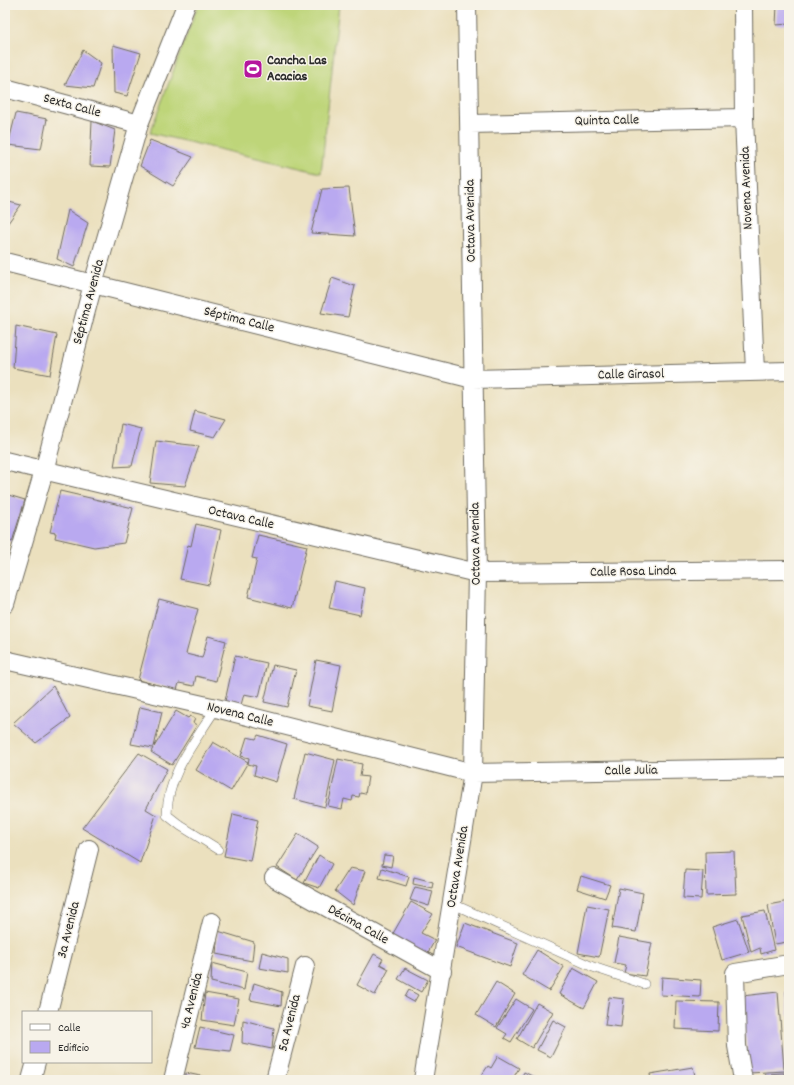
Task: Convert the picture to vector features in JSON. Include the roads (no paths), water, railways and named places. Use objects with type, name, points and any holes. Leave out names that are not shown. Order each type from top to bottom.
[{"type":"street","name":"Séptima Avenida","points":[[5,604],[44,471],[93,284],[139,124],[186,5]]},
{"type":"street","name":"Octava Avenida","points":[[423,1080],[442,972],[473,773],[477,574],[467,5]]},
{"type":"street","name":"Novena Avenida","points":[[743,5],[744,118],[755,372]]},
{"type":"street","name":"Sexta Calle","points":[[5,88],[139,124]]},
{"type":"street","name":"Quinta Calle","points":[[470,124],[744,118]]},
{"type":"street","name":"Séptima Calle","points":[[5,262],[473,379]]},
{"type":"street","name":"Calle Girasol","points":[[473,379],[789,371]]},
{"type":"street","name":"Octava Calle","points":[[5,461],[477,574]]},
{"type":"street","name":"Calle Rosa Linda","points":[[477,574],[789,570]]},
{"type":"street","name":"Novena Calle","points":[[5,660],[216,708],[473,773]]},
{"type":"street","name":"Calle Julia","points":[[473,773],[789,768]]},
{"type":"street","name":"3a Avenida","points":[[48,1011],[89,849]]},
{"type":"street","name":"Décima Calle","points":[[274,878],[442,972]]},
{"type":"street","name":"4a Avenida","points":[[173,1080],[212,922]]},
{"type":"street","points":[[742,1080],[737,1046],[735,973],[789,964]]},
{"type":"street","name":"5a Avenida","points":[[275,1080],[305,966]]},
{"type":"street","points":[[31,1080],[36,1063]]},
{"type":"lane","points":[[216,708],[174,776],[167,799],[167,815],[218,850]]},
{"type":"lane","points":[[453,904],[593,967],[644,984]]},
{"type":"place","name":"Cancha Las Acacias","points":[[253,69]]}]
